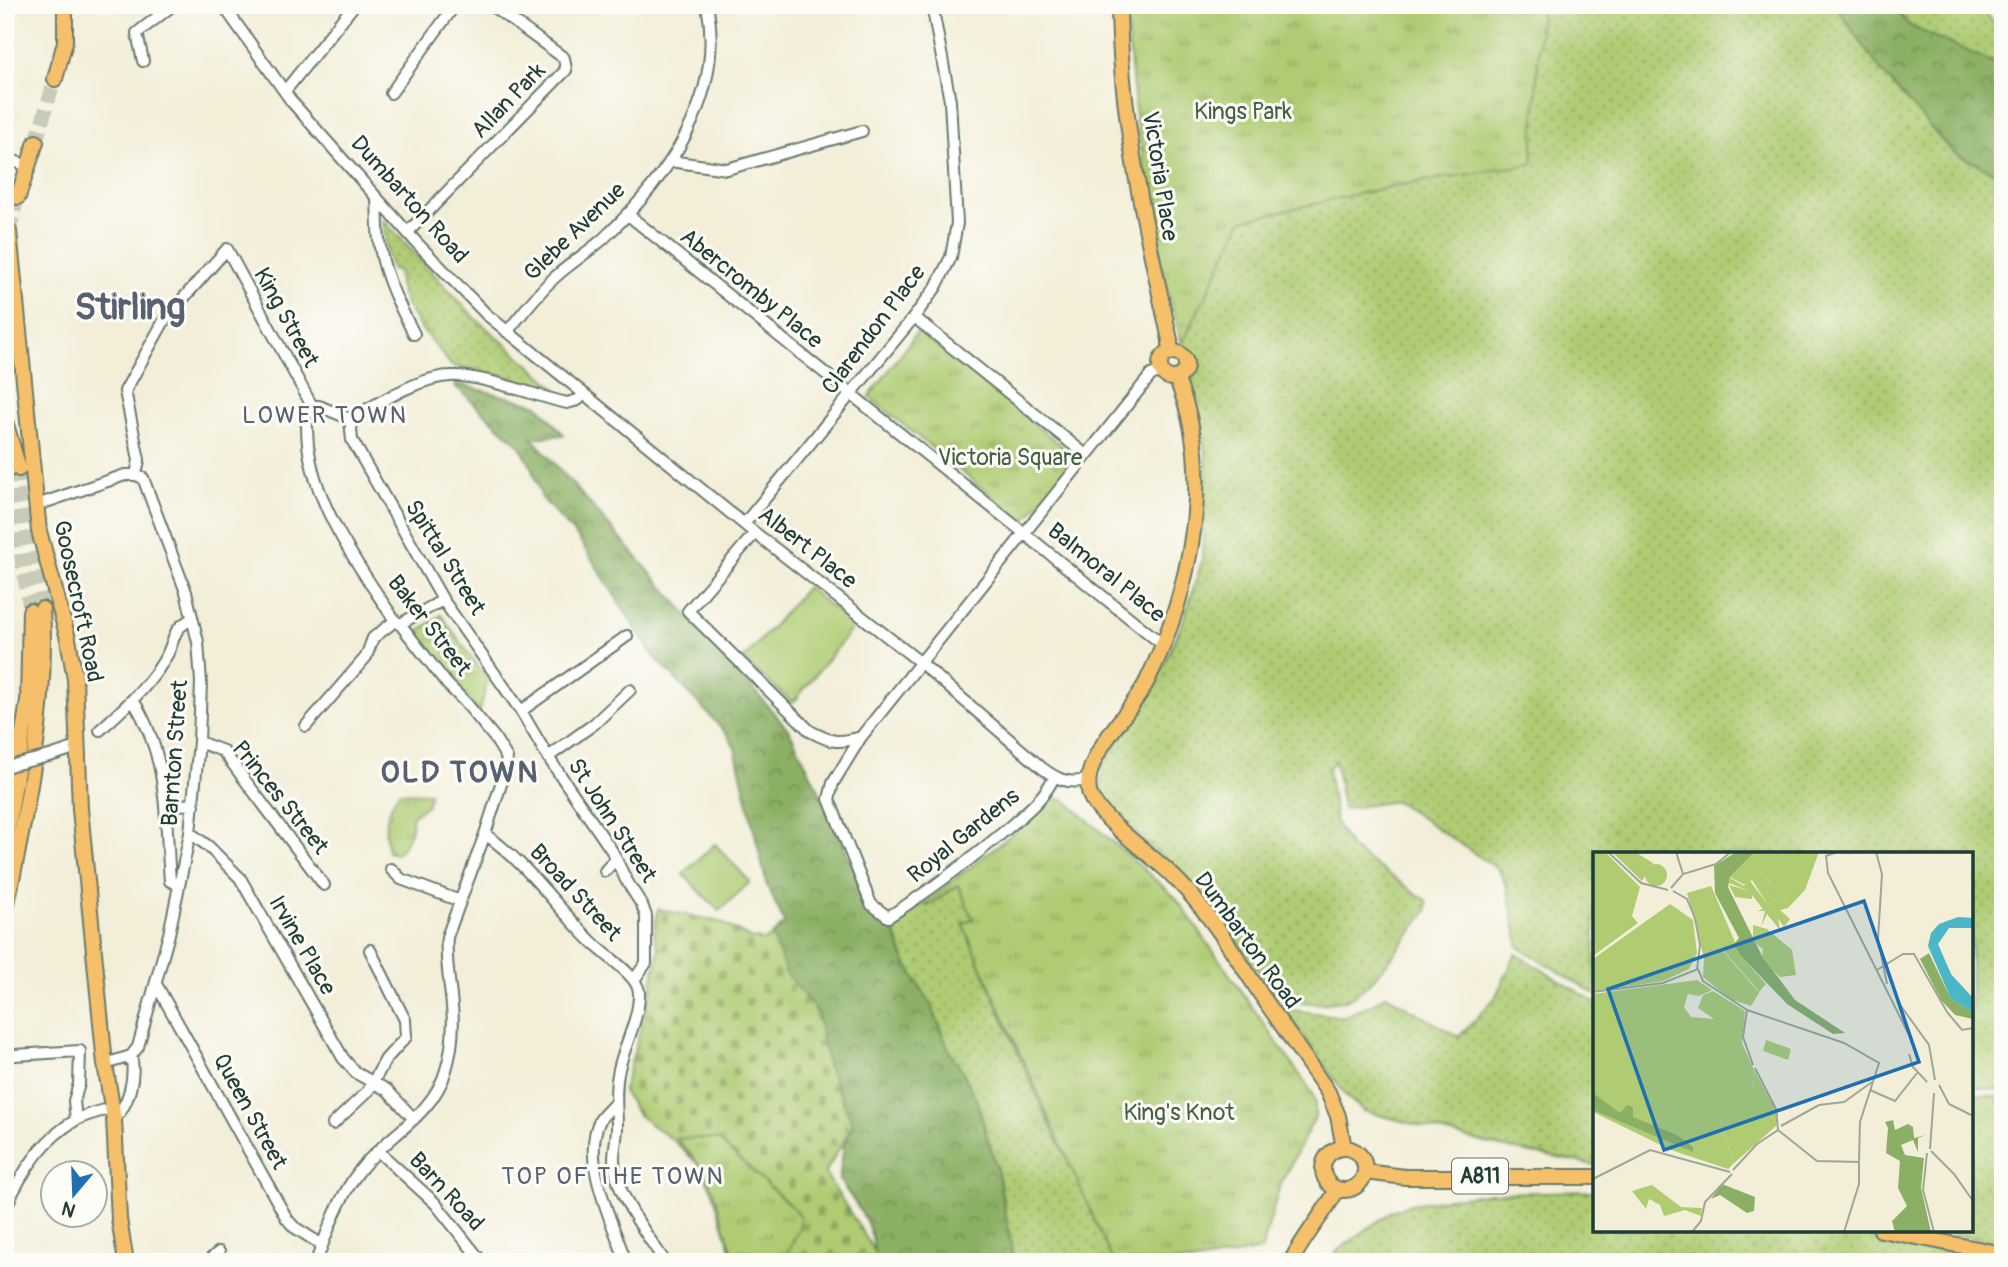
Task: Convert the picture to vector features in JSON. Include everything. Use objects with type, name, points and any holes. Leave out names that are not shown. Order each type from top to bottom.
[{"type":"main road","points":[[55,79],[65,43],[65,5]]},
{"type":"main road","name":"Victoria Place","points":[[1119,5],[1131,148],[1171,340],[1170,353]]},
{"type":"main road","points":[[18,197],[21,163],[36,142]]},
{"type":"main road","name":"Goosecroft Road","points":[[9,231],[39,531],[68,639],[75,679],[80,809],[105,1065],[113,1113],[119,1219],[126,1262]]},
{"type":"main road","points":[[1170,353],[1178,353],[1185,362],[1185,370],[1176,377],[1168,377],[1162,371],[1161,360],[1170,353]]},
{"type":"main road","points":[[1087,780],[1095,757],[1138,699],[1179,601],[1193,527],[1194,443],[1185,399],[1176,377]]},
{"type":"main road","points":[[5,422],[10,468]]},
{"type":"main road","points":[[5,845],[28,701],[36,610],[44,646],[35,748],[5,913]]},
{"type":"main road","name":"Dumbarton Road","points":[[1087,780],[1091,795],[1101,811],[1190,895],[1231,949],[1328,1092],[1338,1116],[1344,1148]]},
{"type":"main road","points":[[1344,1148],[1362,1158],[1365,1172],[1360,1184],[1343,1191],[1337,1190],[1325,1180],[1323,1166],[1333,1151],[1344,1148]]},
{"type":"main road","name":"A811","points":[[1365,1172],[1405,1177],[1593,1177]]},
{"type":"main road","points":[[1291,1262],[1337,1190]]},
{"type":"main road","points":[[1891,1232],[2003,1254]]},
{"type":"street","points":[[143,61],[137,33],[173,5]]},
{"type":"street","name":"Dumbarton Road","points":[[223,5],[285,91],[377,198],[455,284],[507,331]]},
{"type":"street","points":[[285,91],[354,5]]},
{"type":"street","points":[[391,93],[456,5]]},
{"type":"street","name":"Allan Park","points":[[408,232],[566,69],[564,58],[491,5]]},
{"type":"street","name":"Glebe Avenue","points":[[507,331],[552,280],[603,238],[670,161],[703,99],[709,76],[712,44],[707,5]]},
{"type":"street","name":"Clarendon Place","points":[[744,524],[914,317],[936,286],[951,257],[957,223],[950,101],[932,5]]},
{"type":"street","points":[[670,161],[727,169],[862,131]]},
{"type":"street","points":[[377,198],[380,248],[385,268],[414,334]]},
{"type":"street","name":"Abercromby Place","points":[[626,214],[851,395]]},
{"type":"street","name":"King Street","points":[[136,475],[139,460],[125,391],[165,319],[227,249],[312,406]]},
{"type":"street","points":[[914,317],[1086,455]]},
{"type":"street","name":"Albert Place","points":[[507,331],[755,533],[922,663],[1054,777]]},
{"type":"street","points":[[755,533],[688,611],[810,731],[829,741],[847,741],[861,737],[1086,455],[1151,376],[1162,371]]},
{"type":"street","points":[[312,406],[319,406],[350,419],[427,380],[451,375],[567,402],[578,400],[584,394]]},
{"type":"street","points":[[851,395],[1025,533]]},
{"type":"street","name":"Baker Street","points":[[312,406],[306,412],[308,446],[316,478],[324,502],[358,565],[397,622],[503,751],[507,766],[447,937],[453,1009],[451,1050],[439,1090],[414,1119],[362,1168],[349,1185],[340,1200],[316,1262]]},
{"type":"street","name":"Spittal Street","points":[[350,419],[352,440],[443,600],[521,710]]},
{"type":"street","points":[[37,505],[125,475],[136,475]]},
{"type":"street","name":"Barnton Street","points":[[113,1113],[125,1109],[134,1068],[131,1056],[138,1047],[170,929],[174,883],[190,833],[199,742],[201,682],[198,642],[181,581],[143,478],[136,475]]},
{"type":"street","name":"Balmoral Place","points":[[1025,533],[1162,644]]},
{"type":"street","points":[[306,726],[366,657],[373,638],[397,622],[443,600]]},
{"type":"street","points":[[100,730],[133,700],[157,671],[179,627],[192,619]]},
{"type":"street","points":[[521,710],[626,636]]},
{"type":"street","name":"St John Street","points":[[548,757],[594,724],[630,691]]},
{"type":"street","points":[[133,700],[146,721],[158,753],[174,883]]},
{"type":"street","name":"St John Street","points":[[521,710],[548,757],[612,851],[642,905],[646,916],[646,963],[634,980]]},
{"type":"street","name":"Royal Gardens","points":[[861,737],[832,783],[829,799],[871,904],[888,917],[973,858],[1040,800],[1054,777]]},
{"type":"street","name":"Princes Street","points":[[199,742],[223,751],[324,885]]},
{"type":"street","points":[[5,766],[77,747]]},
{"type":"street","points":[[1054,777],[1072,783],[1087,780]]},
{"type":"street","points":[[165,804],[194,806]]},
{"type":"street","name":"Irvine Place","points":[[190,833],[208,846],[240,878],[343,1058],[356,1073],[387,1090],[414,1119]]},
{"type":"street","name":"Broad Street","points":[[485,834],[510,851],[592,943],[634,980]]},
{"type":"street","points":[[605,871],[615,860]]},
{"type":"street","points":[[390,869],[401,879],[460,901]]},
{"type":"street","points":[[332,1124],[368,1091],[386,1059],[402,1043],[407,1028],[370,950]]},
{"type":"street","points":[[634,980],[639,990],[638,1000],[619,1067],[614,1104],[617,1116],[614,1158],[616,1174],[637,1218],[665,1262]]},
{"type":"street","name":"Queen Street","points":[[156,984],[287,1219],[294,1227],[322,1245]]},
{"type":"street","points":[[15,1055],[80,1051],[79,1084],[74,1101],[76,1121]]},
{"type":"street","points":[[105,1065],[131,1056]]},
{"type":"street","points":[[614,1104],[600,1121],[595,1143],[595,1165],[626,1262]]},
{"type":"street","points":[[5,1209],[19,1178],[44,1146],[76,1121],[113,1113]]},
{"type":"street","name":"Barn Road","points":[[379,1152],[435,1203],[482,1262]]},
{"type":"street","points":[[207,1262],[219,1252]]},
{"type":"green space","name":"Kings Park","points":[[1125,5],[1541,5],[1532,164],[1393,186],[1242,220],[1182,344],[1160,262],[1136,118]]},
{"type":"green space","points":[[1541,5],[1978,5],[2003,34],[2003,1091],[1973,1086],[1973,852],[1593,852],[1593,993],[1519,947],[1507,887],[1499,870],[1396,801],[1343,809],[1335,761],[1328,769],[1336,823],[1351,848],[1427,901],[1427,911],[1378,973],[1357,994],[1330,1003],[1312,1003],[1277,998],[1208,899],[1112,812],[1104,801],[1101,787],[1103,764],[1150,695],[1184,619],[1202,561],[1206,455],[1182,344],[1242,220],[1393,186],[1532,164]]},
{"type":"green space","points":[[1835,5],[1892,5],[1910,26],[2003,67],[2003,177],[1952,152],[1881,71]]},
{"type":"green space","points":[[383,220],[475,318],[556,388],[452,366],[420,327],[406,304],[399,285],[398,270],[392,270],[387,254]]},
{"type":"green space","name":"Victoria Square","points":[[918,331],[1076,457],[1024,522],[869,397]]},
{"type":"green space","points":[[462,385],[538,405],[564,435],[532,438],[789,730],[836,825],[869,908],[891,923],[906,963],[931,1005],[949,1051],[962,1070],[977,1102],[998,1173],[1014,1262],[874,1262],[869,1228],[859,1208],[839,1180],[844,1145],[853,1125],[827,1064],[817,1012],[786,973],[772,935],[785,923],[767,886],[735,748],[728,735],[651,653],[579,539],[542,498],[530,464],[519,445],[455,386]]},
{"type":"green space","points":[[807,587],[854,626],[793,703],[743,660]]},
{"type":"green space","points":[[441,615],[488,680],[479,713],[415,634]]},
{"type":"green space","points":[[399,792],[430,793],[427,805],[413,815],[406,842],[395,854],[388,852],[386,828],[388,814]]},
{"type":"green space","name":"King's Knot","points":[[1050,798],[1065,800],[1176,898],[1311,1091],[1315,1101],[1315,1117],[1280,1185],[1262,1250],[1196,1262],[1113,1262],[963,924],[973,919],[958,885],[927,906],[925,903],[1031,819]]},
{"type":"green space","points":[[715,844],[750,882],[719,911],[683,874]]},
{"type":"green space","points":[[958,885],[973,919],[963,924],[1113,1262],[1014,1262],[998,1173],[962,1070],[949,1051],[931,1005],[906,963],[888,922],[925,903],[928,906]]},
{"type":"green space","points":[[658,909],[720,922],[750,938],[765,941],[772,935],[786,973],[817,1012],[827,1064],[853,1125],[825,1173],[875,1252],[874,1262],[735,1262],[712,1190],[698,1164],[674,1141],[638,1115],[623,1091],[647,1006],[659,950],[654,934]]},
{"type":"green space","points":[[1516,954],[1593,1001],[1593,1165],[1500,1147],[1364,1111],[1347,1097],[1284,1009],[1344,1017],[1386,995],[1459,1037],[1495,998]]},
{"type":"green space","points":[[1973,1093],[2003,1098],[2003,1244],[1941,1232],[1973,1232]]},
{"type":"green space","points":[[676,1138],[717,1139],[800,1216],[800,1225],[784,1262],[736,1262],[712,1188],[697,1162]]},
{"type":"green space","points":[[1593,1191],[1593,1232],[1842,1232],[2003,1262],[1330,1262],[1337,1251],[1392,1211],[1411,1204],[1490,1193]]},
{"type":"tunnel","points":[[36,142],[55,79]]},
{"type":"tunnel","points":[[9,231],[18,197]]},
{"type":"tunnel","points":[[19,469],[42,609]]},
{"type":"tunnel","points":[[7,471],[30,611]]},
{"type":"district","name":"Stirling","points":[[130,306]]},
{"type":"district","name":"LOWER TOWN","points":[[325,415]]},
{"type":"district","name":"OLD TOWN","points":[[460,772]]},
{"type":"district","name":"TOP OF THE TOWN","points":[[613,1176]]}]
